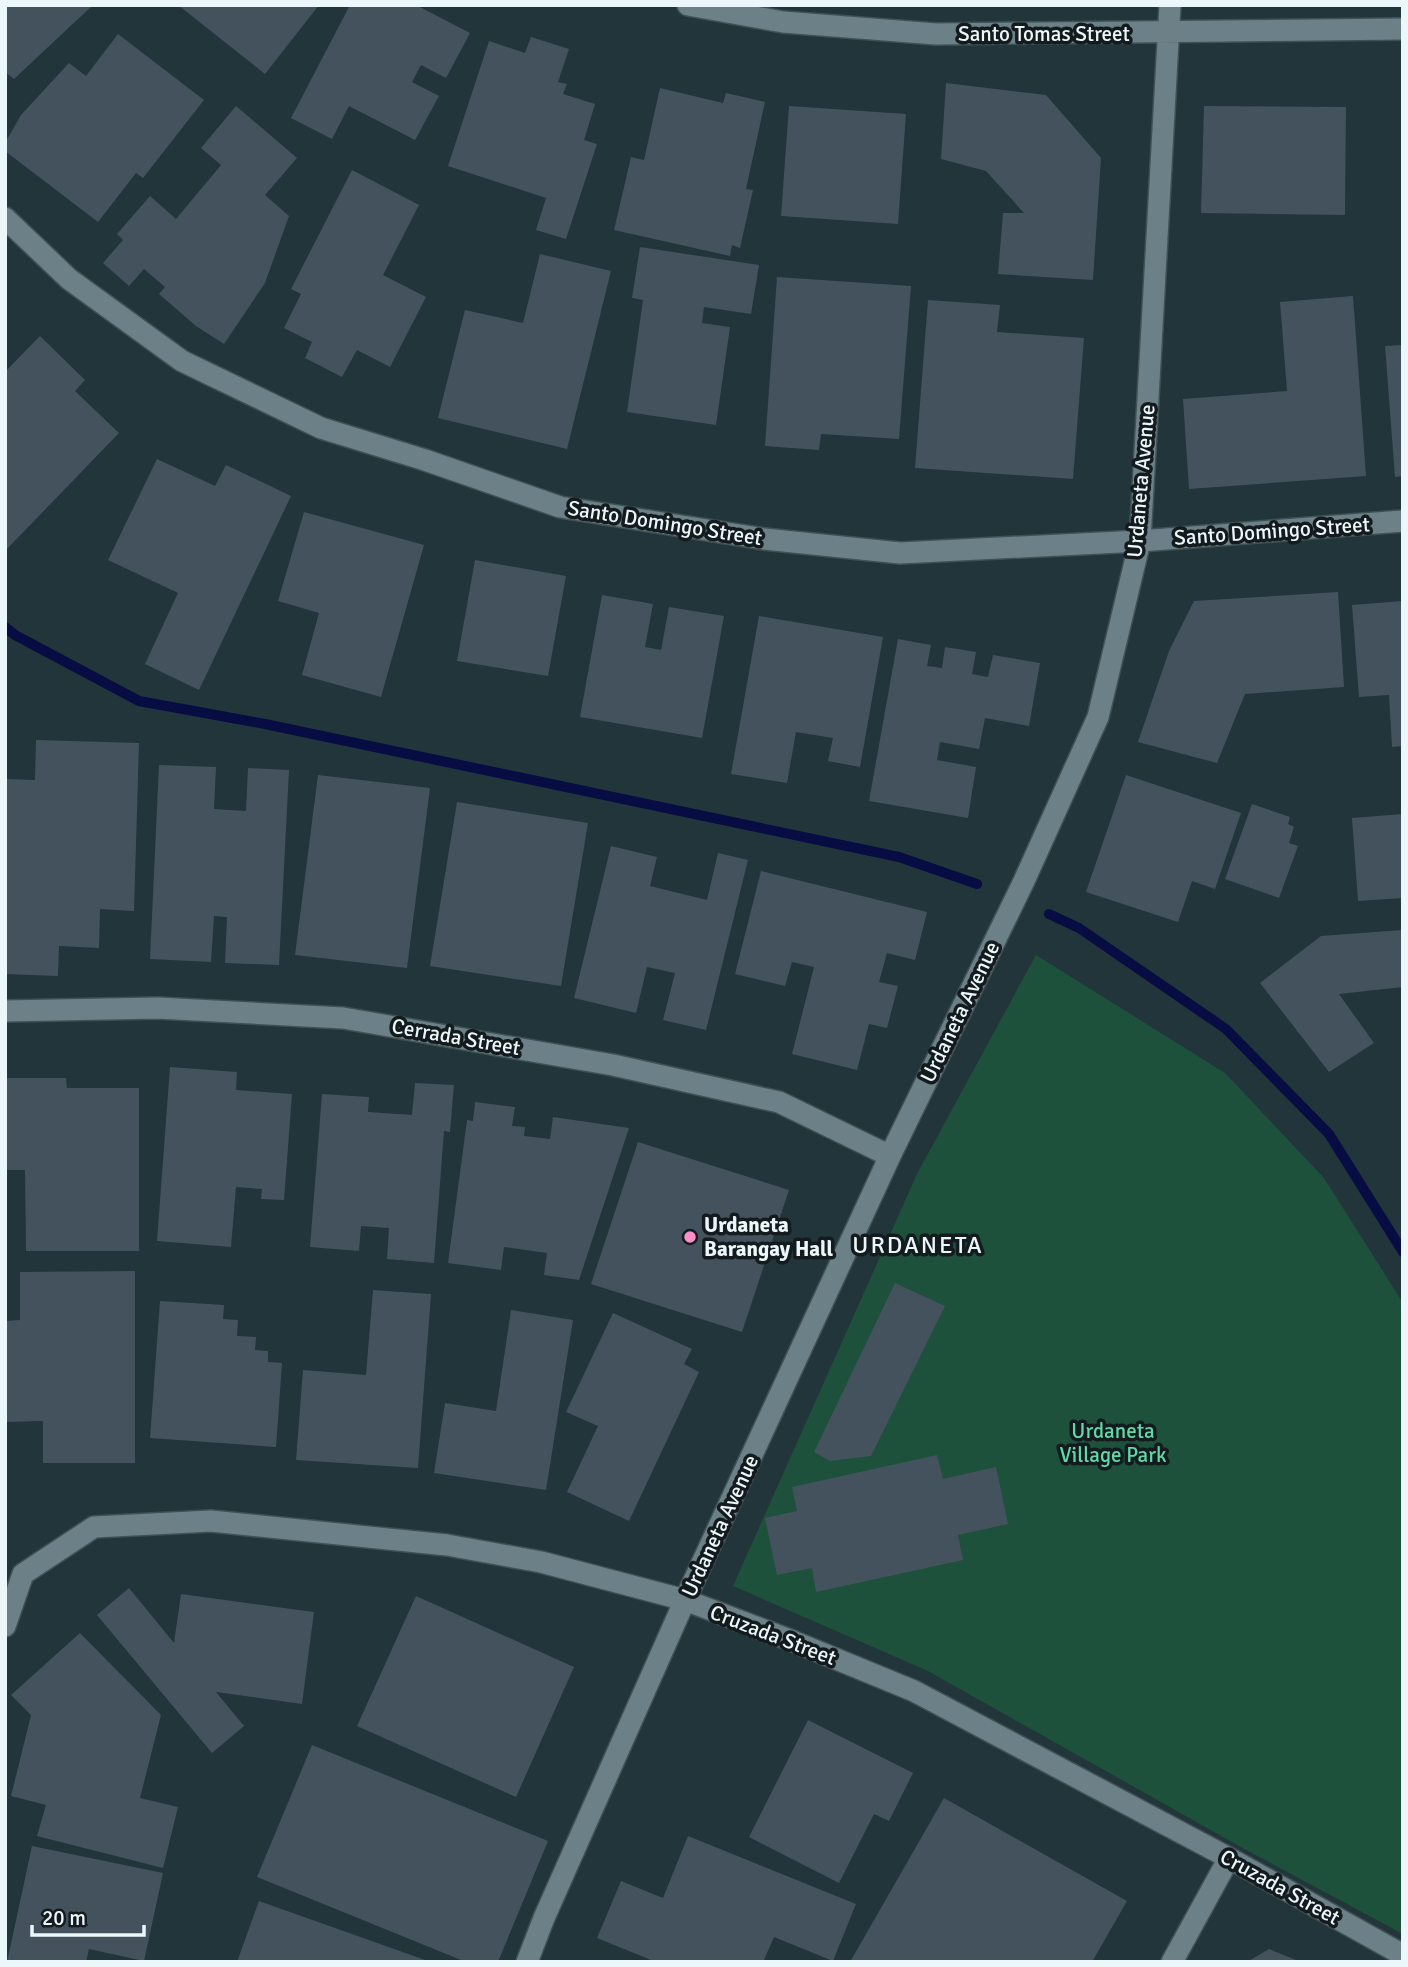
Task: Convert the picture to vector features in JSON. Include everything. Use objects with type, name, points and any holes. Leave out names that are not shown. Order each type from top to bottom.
[{"type":"street","name":"Santo Tomas Street","points":[[688,5],[783,22],[936,34],[1403,29]]},
{"type":"street","name":"Urdaneta Avenue","points":[[527,1962],[685,1600],[890,1156],[1024,881],[1098,717],[1140,541],[1170,5]]},
{"type":"street","name":"Santo Domingo Street","points":[[5,218],[69,279],[182,361],[321,428],[425,460],[560,507],[764,539],[900,553],[1140,541],[1403,521]]},
{"type":"street","name":"Cerrada Street","points":[[5,1011],[158,1008],[343,1018],[613,1065],[779,1102],[890,1156]]},
{"type":"street","name":"Cruzada Street","points":[[5,1626],[23,1574],[94,1527],[211,1521],[447,1545],[541,1562],[685,1600],[914,1690],[1229,1858],[1403,1955]]},
{"type":"street","points":[[1172,1962],[1229,1858]]},
{"type":"green space","name":"Urdaneta Village Park","points":[[1036,955],[1225,1073],[1324,1178],[1403,1303],[1403,1934],[1248,1851],[928,1671],[733,1586],[917,1174]]},
{"type":"building","points":[[5,5],[93,5],[14,79],[5,72]]},
{"type":"building","points":[[178,5],[319,5],[265,74]]},
{"type":"building","points":[[350,5],[416,5],[470,33],[446,78],[421,65],[412,82],[439,96],[415,140],[349,106],[332,139],[291,118]]},
{"type":"building","points":[[118,34],[204,100],[143,178],[136,173],[98,222],[5,151],[5,143],[21,115],[69,63],[86,76]]},
{"type":"building","points":[[531,37],[569,49],[558,82],[567,84],[563,94],[595,104],[584,140],[597,144],[566,239],[536,230],[546,198],[448,166],[489,41],[525,53]]},
{"type":"building","points":[[946,83],[1046,95],[1101,158],[1093,280],[998,274],[1003,213],[1024,213],[986,171],[941,159]]},
{"type":"building","points":[[660,88],[723,103],[726,93],[765,102],[746,189],[753,190],[740,248],[732,245],[730,256],[614,230],[631,157],[644,160]]},
{"type":"building","points":[[236,106],[297,158],[265,195],[289,216],[265,283],[224,344],[196,326],[159,294],[165,287],[144,269],[129,286],[103,263],[123,240],[117,234],[150,196],[176,219],[221,165],[201,148]]},
{"type":"building","points":[[789,106],[906,114],[898,224],[781,216]]},
{"type":"building","points":[[1204,106],[1346,107],[1345,215],[1201,213]]},
{"type":"building","points":[[352,170],[419,205],[383,275],[426,297],[390,367],[357,350],[342,377],[305,358],[312,342],[284,328],[301,294],[291,289]]},
{"type":"building","points":[[640,247],[759,265],[751,314],[704,307],[702,323],[730,327],[716,425],[627,412],[643,300],[632,298]]},
{"type":"building","points":[[540,254],[611,271],[567,449],[438,418],[465,310],[523,323]]},
{"type":"building","points":[[777,277],[911,286],[899,439],[821,434],[819,450],[765,446]]},
{"type":"building","points":[[1353,296],[1366,476],[1189,489],[1183,399],[1287,391],[1280,302]]},
{"type":"building","points":[[928,300],[1000,305],[997,332],[1084,338],[1073,479],[915,468]]},
{"type":"building","points":[[40,336],[85,380],[75,391],[119,433],[5,551],[5,372]]},
{"type":"building","points":[[1403,345],[1403,476],[1395,477],[1385,346]]},
{"type":"building","points":[[157,459],[215,486],[226,465],[291,496],[199,690],[145,664],[178,593],[108,560]]},
{"type":"building","points":[[304,512],[424,545],[381,697],[302,675],[319,613],[278,601]]},
{"type":"building","points":[[475,560],[566,576],[548,676],[457,661]]},
{"type":"building","points":[[1338,592],[1344,687],[1245,694],[1217,763],[1138,742],[1169,651],[1194,601]]},
{"type":"building","points":[[602,595],[653,604],[645,647],[661,650],[669,607],[724,616],[702,738],[580,717]]},
{"type":"building","points":[[1403,601],[1403,746],[1392,747],[1389,695],[1359,697],[1352,605]]},
{"type":"building","points":[[759,616],[883,637],[860,767],[828,761],[833,738],[796,732],[787,783],[731,774]]},
{"type":"building","points":[[898,639],[931,645],[927,666],[942,668],[945,647],[976,652],[972,674],[988,677],[993,655],[1040,663],[1029,726],[985,718],[979,749],[940,742],[937,760],[976,767],[968,818],[869,801]]},
{"type":"building","points":[[36,740],[139,743],[134,911],[100,909],[99,948],[59,946],[58,976],[5,974],[6,779],[35,780]]},
{"type":"building","points":[[159,765],[216,767],[214,809],[246,811],[248,768],[289,770],[279,965],[225,963],[227,917],[214,916],[211,962],[150,959]]},
{"type":"building","points":[[318,775],[430,788],[407,968],[295,955]]},
{"type":"building","points":[[1126,775],[1241,813],[1215,889],[1192,881],[1178,922],[1086,892]]},
{"type":"building","points":[[457,802],[588,823],[561,986],[430,966]]},
{"type":"building","points":[[1252,804],[1290,817],[1288,824],[1294,827],[1289,843],[1298,846],[1279,898],[1225,879]]},
{"type":"building","points":[[1403,814],[1403,898],[1358,901],[1352,818]]},
{"type":"building","points":[[611,846],[657,857],[650,886],[707,900],[718,853],[748,860],[706,1030],[663,1020],[675,973],[647,967],[636,1013],[574,998]]},
{"type":"building","points":[[761,871],[927,912],[915,960],[887,953],[879,982],[898,986],[887,1028],[869,1024],[857,1070],[792,1054],[814,967],[792,962],[785,986],[735,974]]},
{"type":"building","points":[[1403,930],[1403,987],[1339,994],[1374,1043],[1329,1072],[1260,983],[1321,936]]},
{"type":"building","points":[[170,1067],[237,1072],[236,1090],[292,1094],[284,1200],[261,1199],[262,1189],[236,1187],[231,1247],[157,1241]]},
{"type":"building","points":[[5,1078],[66,1078],[67,1088],[139,1088],[139,1251],[26,1251],[25,1170],[5,1170]]},
{"type":"building","points":[[415,1083],[454,1085],[450,1132],[444,1131],[434,1263],[387,1259],[389,1228],[361,1226],[359,1251],[310,1247],[322,1094],[369,1097],[368,1112],[412,1115]]},
{"type":"building","points":[[475,1102],[515,1107],[512,1126],[525,1127],[524,1136],[550,1139],[553,1117],[629,1128],[579,1280],[544,1275],[547,1253],[504,1247],[501,1270],[448,1263],[467,1120],[473,1121]]},
{"type":"building","name":"Urdaneta Barangay Hall","points":[[638,1142],[789,1190],[742,1332],[591,1284]]},
{"type":"building","points":[[135,1271],[135,1463],[43,1463],[43,1421],[5,1422],[5,1321],[20,1320],[20,1272]]},
{"type":"building","points":[[895,1283],[945,1306],[871,1456],[830,1461],[814,1452]]},
{"type":"building","points":[[373,1290],[431,1294],[418,1468],[296,1460],[303,1370],[366,1375]]},
{"type":"building","points":[[160,1301],[224,1305],[223,1319],[238,1320],[237,1336],[256,1337],[255,1350],[268,1351],[268,1362],[282,1363],[276,1447],[150,1438]]},
{"type":"building","points":[[511,1310],[573,1320],[546,1490],[434,1473],[445,1403],[496,1411]]},
{"type":"building","points":[[613,1313],[692,1349],[684,1364],[699,1372],[629,1521],[567,1492],[598,1426],[566,1412]]},
{"type":"building","points":[[937,1455],[943,1479],[996,1467],[1008,1524],[958,1535],[963,1560],[816,1592],[812,1568],[777,1575],[765,1518],[797,1511],[792,1487]]},
{"type":"building","points":[[129,1588],[174,1643],[181,1594],[314,1612],[302,1704],[216,1692],[244,1726],[212,1753],[97,1615]]},
{"type":"building","points":[[416,1596],[574,1667],[516,1797],[357,1726]]},
{"type":"building","points":[[80,1633],[161,1715],[140,1798],[178,1807],[163,1868],[37,1836],[46,1805],[11,1796],[31,1715],[11,1695]]},
{"type":"building","points":[[808,1720],[913,1773],[889,1821],[874,1814],[839,1883],[749,1837]]},
{"type":"building","points":[[312,1745],[548,1841],[498,1962],[466,1962],[257,1877]]},
{"type":"building","points":[[944,1798],[1127,1901],[1092,1962],[850,1962]]},
{"type":"building","points":[[688,1836],[856,1904],[833,1961],[774,1937],[763,1962],[656,1962],[597,1938],[621,1881],[663,1898]]},
{"type":"building","points":[[32,1846],[163,1873],[144,1961],[89,1949],[86,1962],[7,1962]]},
{"type":"building","points":[[259,1901],[428,1961],[428,1962],[237,1962]]},
{"type":"building","points":[[1269,1949],[1301,1962],[1247,1962]]},
{"type":"waterway","points":[[5,627],[15,635],[139,701],[265,724],[899,857],[977,884]]},
{"type":"waterway","points":[[1049,914],[1079,928],[1226,1029],[1329,1134],[1403,1252]]},
{"type":"place","name":"Urdaneta Barangay Hall","points":[[690,1237]]},
{"type":"district","name":"URDANETA","points":[[918,1245]]}]
